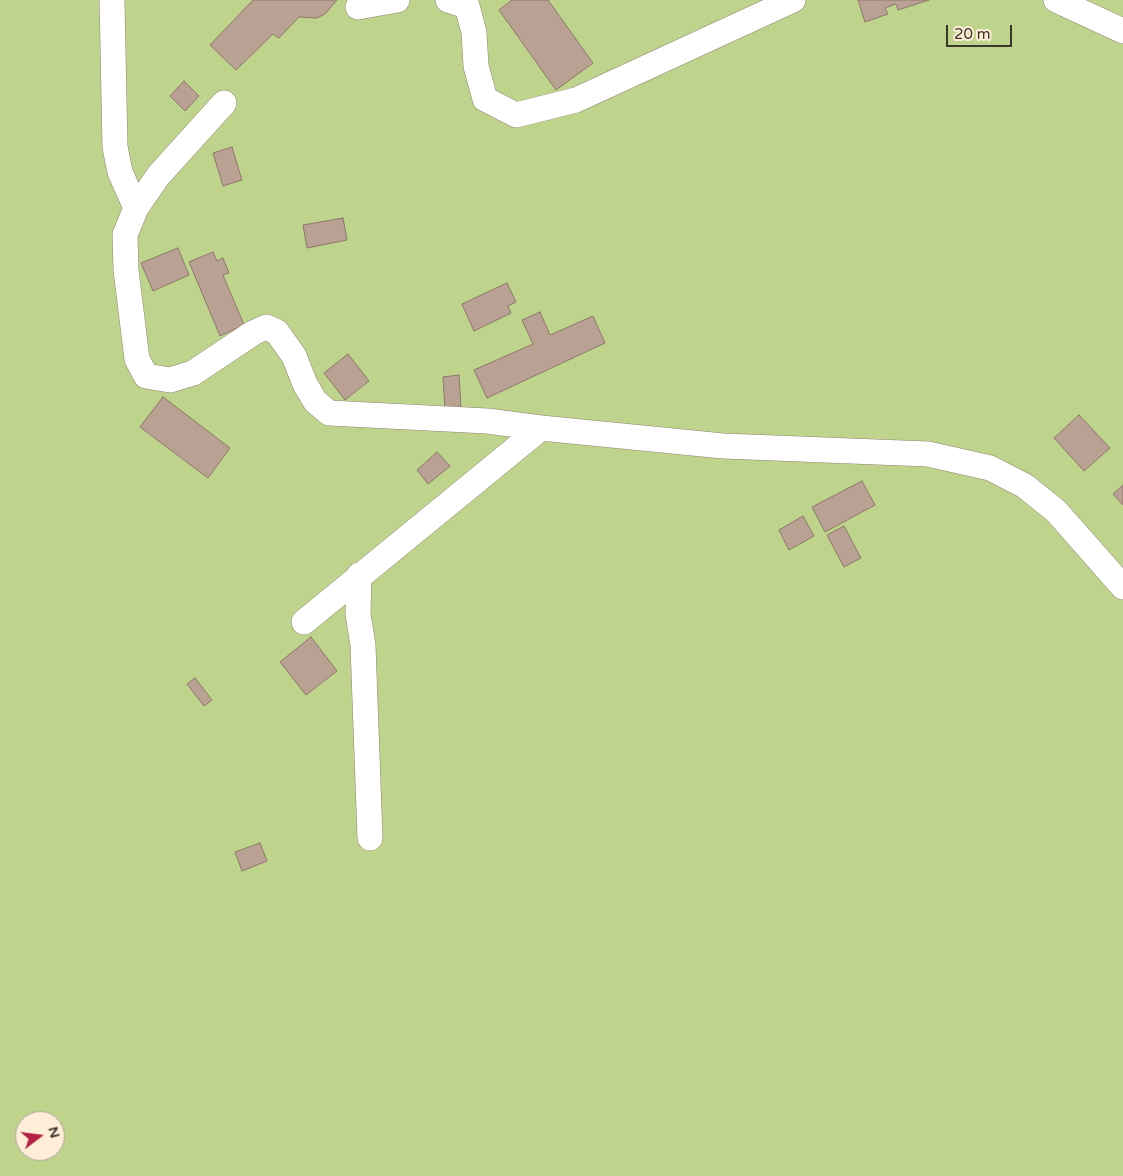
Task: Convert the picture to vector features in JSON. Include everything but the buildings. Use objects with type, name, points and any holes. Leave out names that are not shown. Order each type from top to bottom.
[{"type":"lane","points":[[112,0],[115,147],[120,172],[136,208]]},
{"type":"lane","points":[[358,7],[397,0]]},
{"type":"lane","points":[[448,0],[467,6],[474,32],[476,66],[485,99],[516,115],[576,100],[794,0]]},
{"type":"lane","points":[[1056,0],[1123,31]]},
{"type":"lane","points":[[224,103],[158,176],[136,208],[124,235],[126,270],[137,359],[146,376],[170,380],[192,374],[253,333],[266,327],[277,332],[294,356],[305,384],[315,401],[328,413],[487,421],[723,446],[928,454],[990,468],[1025,486],[1056,511],[1123,587]]},
{"type":"lane","points":[[304,622],[345,590],[359,575],[541,428]]},
{"type":"lane","points":[[359,575],[358,614],[363,646],[370,838]]},
{"type":"green space","points":[[0,0],[1123,0],[1123,1176],[0,1176]]}]
